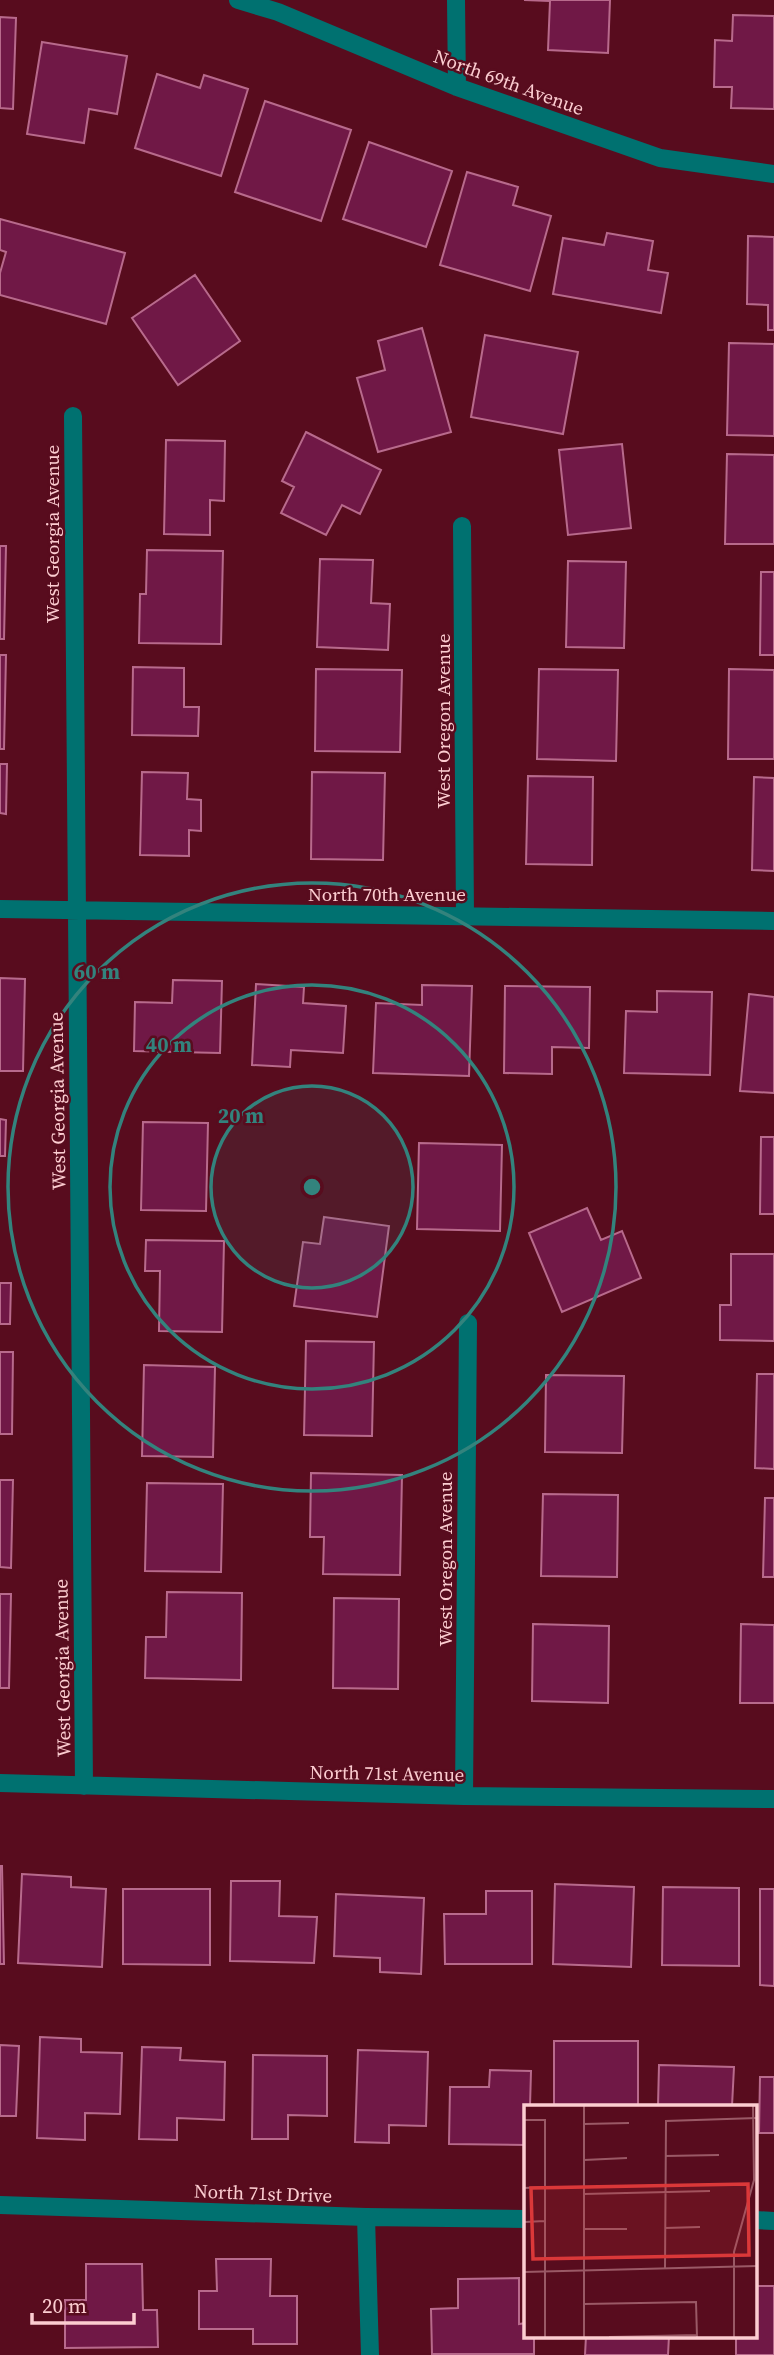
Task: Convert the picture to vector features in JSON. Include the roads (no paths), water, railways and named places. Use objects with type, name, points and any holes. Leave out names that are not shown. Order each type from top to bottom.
[{"type":"street","name":"North 69th Avenue","points":[[238,0],[278,12],[457,87],[660,158],[774,174]]},
{"type":"street","points":[[456,0],[457,87]]},
{"type":"street","name":"West Georgia Avenue","points":[[73,416],[84,1786]]},
{"type":"street","name":"West Oregon Avenue","points":[[462,526],[465,915]]},
{"type":"street","name":"North 70th Avenue","points":[[0,909],[774,921]]},
{"type":"street","name":"West Oregon Avenue","points":[[464,1796],[468,1323]]},
{"type":"street","name":"North 71st Avenue","points":[[0,1783],[464,1796],[774,1799]]},
{"type":"street","name":"North 71st Drive","points":[[0,2206],[524,2219]]},
{"type":"street","points":[[366,2217],[370,2355]]},
{"type":"street","points":[[756,2220],[774,2221]]}]
